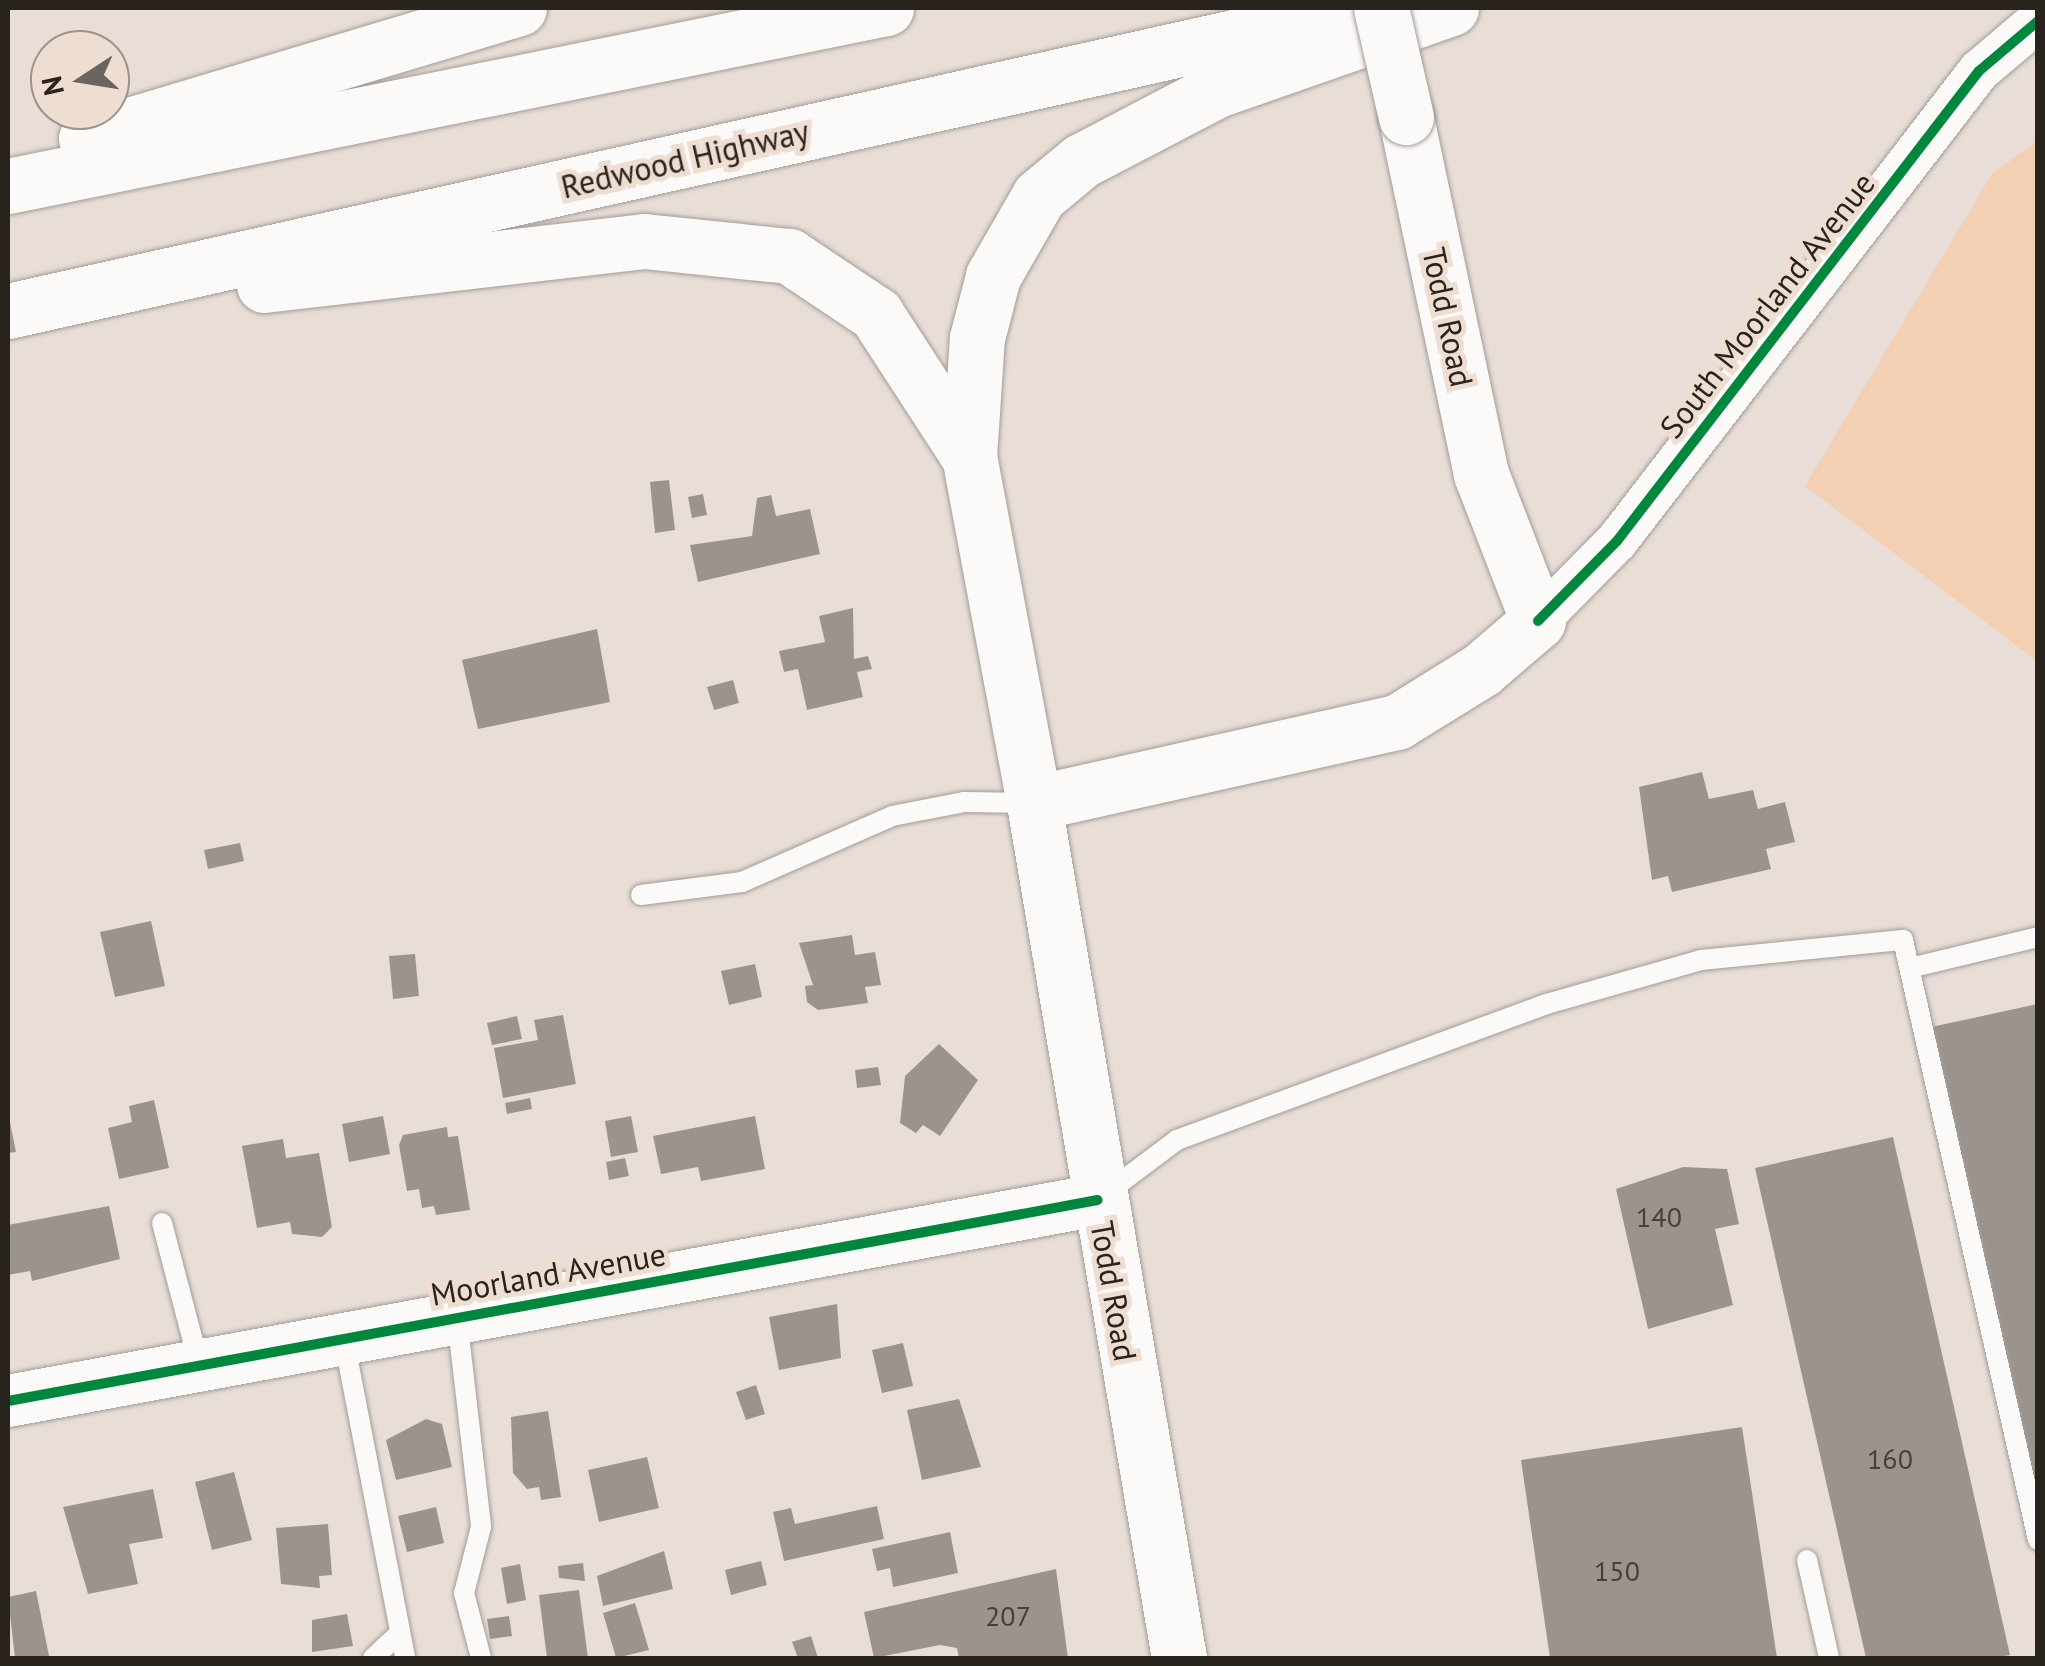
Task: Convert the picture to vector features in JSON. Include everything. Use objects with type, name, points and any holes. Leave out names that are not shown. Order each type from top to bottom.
[{"type":"main road","points":[[8,161],[519,8]]},
{"type":"main road","points":[[8,186],[886,8]]},
{"type":"main road","name":"Redwood Highway","points":[[8,313],[1363,8]]},
{"type":"main road","name":"Todd Road","points":[[1381,8],[1482,474],[1538,621]]},
{"type":"main road","points":[[969,457],[977,338],[993,276],[1040,196],[1081,161],[1216,90],[1451,8]]},
{"type":"main road","points":[[8,313],[644,242],[728,244],[789,256],[876,314],[969,457]]},
{"type":"main road","name":"Todd Road","points":[[969,457],[1034,804],[1098,1200],[1179,1658]]},
{"type":"main road","name":"South Moorland Avenue","points":[[1034,804],[1397,722],[1481,670],[1538,621]]},
{"type":"street","name":"South Moorland Avenue","points":[[1538,621],[1617,541],[1979,71],[2038,21]]},
{"type":"street","name":"Moorland Avenue","points":[[8,1402],[1098,1200]]},
{"type":"lane","points":[[642,895],[742,882],[892,816],[964,802],[1034,804]]},
{"type":"lane","points":[[1910,968],[2038,937]]},
{"type":"lane","points":[[1098,1200],[1178,1140],[1547,1004],[1701,960],[1904,940],[2038,1540]]},
{"type":"lane","points":[[162,1223],[200,1366]]},
{"type":"lane","points":[[456,1316],[481,1527],[464,1593],[481,1658]]},
{"type":"lane","points":[[343,1338],[405,1658]]},
{"type":"lane","points":[[1807,1560],[1828,1658]]},
{"type":"lane","points":[[373,1658],[400,1633]]},
{"type":"shaded area","points":[[2037,141],[2037,661],[1805,486],[1992,174]]},
{"type":"building","points":[[669,480],[675,530],[655,533],[650,482]]},
{"type":"building","points":[[703,494],[707,515],[692,518],[688,497]]},
{"type":"building","points":[[771,495],[776,516],[810,509],[820,554],[698,582],[690,545],[752,536],[757,498]]},
{"type":"building","points":[[853,608],[854,659],[868,656],[872,669],[857,672],[863,697],[807,710],[798,669],[784,672],[779,651],[825,642],[819,616]]},
{"type":"building","points":[[597,629],[610,702],[478,729],[462,660]]},
{"type":"building","points":[[733,680],[739,703],[714,710],[707,687]]},
{"type":"building","points":[[1702,772],[1709,799],[1753,790],[1758,809],[1785,802],[1795,842],[1766,849],[1771,869],[1672,892],[1668,876],[1652,880],[1639,787]]},
{"type":"building","points":[[240,843],[244,861],[208,869],[204,850]]},
{"type":"building","points":[[151,921],[165,986],[115,997],[100,932]]},
{"type":"building","points":[[852,935],[855,955],[875,952],[881,985],[865,987],[868,1003],[818,1010],[807,1002],[805,986],[813,985],[799,943]]},
{"type":"building","points":[[415,954],[419,996],[393,999],[389,956]]},
{"type":"building","points":[[755,964],[762,997],[729,1005],[721,971]]},
{"type":"building","points":[[2038,1004],[2038,1533],[1922,1029]]},
{"type":"building","points":[[563,1015],[576,1084],[503,1098],[494,1048],[538,1040],[534,1020]]},
{"type":"building","points":[[517,1016],[522,1039],[492,1045],[487,1023]]},
{"type":"building","points":[[939,1044],[978,1080],[940,1136],[923,1125],[916,1133],[900,1123],[905,1076]]},
{"type":"building","points":[[878,1067],[881,1085],[857,1088],[855,1070]]},
{"type":"building","points":[[530,1098],[532,1109],[507,1114],[505,1103]]},
{"type":"building","points":[[154,1100],[169,1168],[119,1179],[108,1128],[132,1122],[129,1106]]},
{"type":"building","points":[[8,1113],[16,1152],[8,1153]]},
{"type":"building","points":[[383,1116],[390,1154],[349,1162],[342,1124]]},
{"type":"building","points":[[631,1116],[638,1152],[611,1157],[605,1121]]},
{"type":"building","points":[[755,1116],[765,1169],[701,1181],[698,1167],[661,1174],[653,1136]]},
{"type":"building","points":[[447,1127],[448,1137],[458,1136],[470,1210],[436,1215],[434,1206],[422,1208],[419,1189],[407,1191],[399,1145],[403,1135]]},
{"type":"building","points":[[1893,1137],[2010,1655],[1866,1658],[1755,1168]]},
{"type":"building","points":[[283,1139],[286,1158],[319,1153],[332,1227],[322,1237],[292,1234],[290,1222],[257,1228],[242,1146]]},
{"type":"building","points":[[625,1158],[629,1176],[609,1180],[606,1162]]},
{"type":"building","points":[[1683,1167],[1727,1169],[1739,1224],[1715,1229],[1733,1305],[1648,1329],[1616,1189]]},
{"type":"building","points":[[109,1206],[120,1259],[32,1281],[30,1271],[8,1275],[8,1225]]},
{"type":"building","points":[[837,1304],[841,1358],[779,1370],[769,1317]]},
{"type":"building","points":[[903,1343],[913,1386],[882,1393],[872,1350]]},
{"type":"building","points":[[756,1385],[765,1414],[746,1420],[736,1392]]},
{"type":"building","points":[[959,1399],[981,1467],[922,1480],[907,1410]]},
{"type":"building","points":[[548,1411],[561,1497],[541,1500],[539,1487],[527,1489],[513,1473],[511,1417]]},
{"type":"building","points":[[426,1419],[442,1424],[452,1467],[396,1480],[386,1440]]},
{"type":"building","points":[[1742,1427],[1777,1658],[1550,1658],[1521,1460]]},
{"type":"building","points":[[647,1457],[659,1508],[599,1522],[588,1470]]},
{"type":"building","points":[[234,1472],[252,1540],[212,1550],[195,1482]]},
{"type":"building","points":[[153,1489],[163,1538],[129,1544],[138,1584],[88,1594],[63,1507]]},
{"type":"building","points":[[877,1506],[884,1539],[784,1561],[773,1512],[791,1508],[795,1524]]},
{"type":"building","points":[[436,1507],[444,1543],[407,1552],[398,1516]]},
{"type":"building","points":[[328,1524],[332,1575],[319,1576],[320,1588],[281,1584],[276,1528]]},
{"type":"building","points":[[950,1532],[958,1573],[893,1587],[890,1568],[877,1571],[872,1549]]},
{"type":"building","points":[[664,1551],[673,1589],[603,1606],[597,1576]]},
{"type":"building","points":[[761,1561],[767,1585],[731,1595],[725,1570]]},
{"type":"building","points":[[583,1563],[585,1581],[559,1578],[558,1566]]},
{"type":"building","points":[[520,1564],[526,1600],[507,1604],[501,1568]]},
{"type":"building","points":[[1056,1569],[1068,1658],[959,1658],[957,1648],[940,1645],[874,1658],[864,1612]]},
{"type":"building","points":[[579,1590],[588,1658],[547,1658],[539,1595]]},
{"type":"building","points":[[36,1591],[49,1656],[15,1658],[8,1597]]},
{"type":"building","points":[[635,1603],[649,1650],[616,1658],[603,1613]]},
{"type":"building","points":[[347,1614],[353,1646],[312,1652],[312,1620]]},
{"type":"building","points":[[509,1616],[512,1636],[490,1639],[487,1619]]},
{"type":"building","points":[[811,1636],[818,1658],[798,1658],[792,1642]]},
{"type":"cycle path","points":[[1538,621],[1617,541],[1979,71],[2038,21]]},
{"type":"cycle path","points":[[8,1401],[1098,1200]]}]
